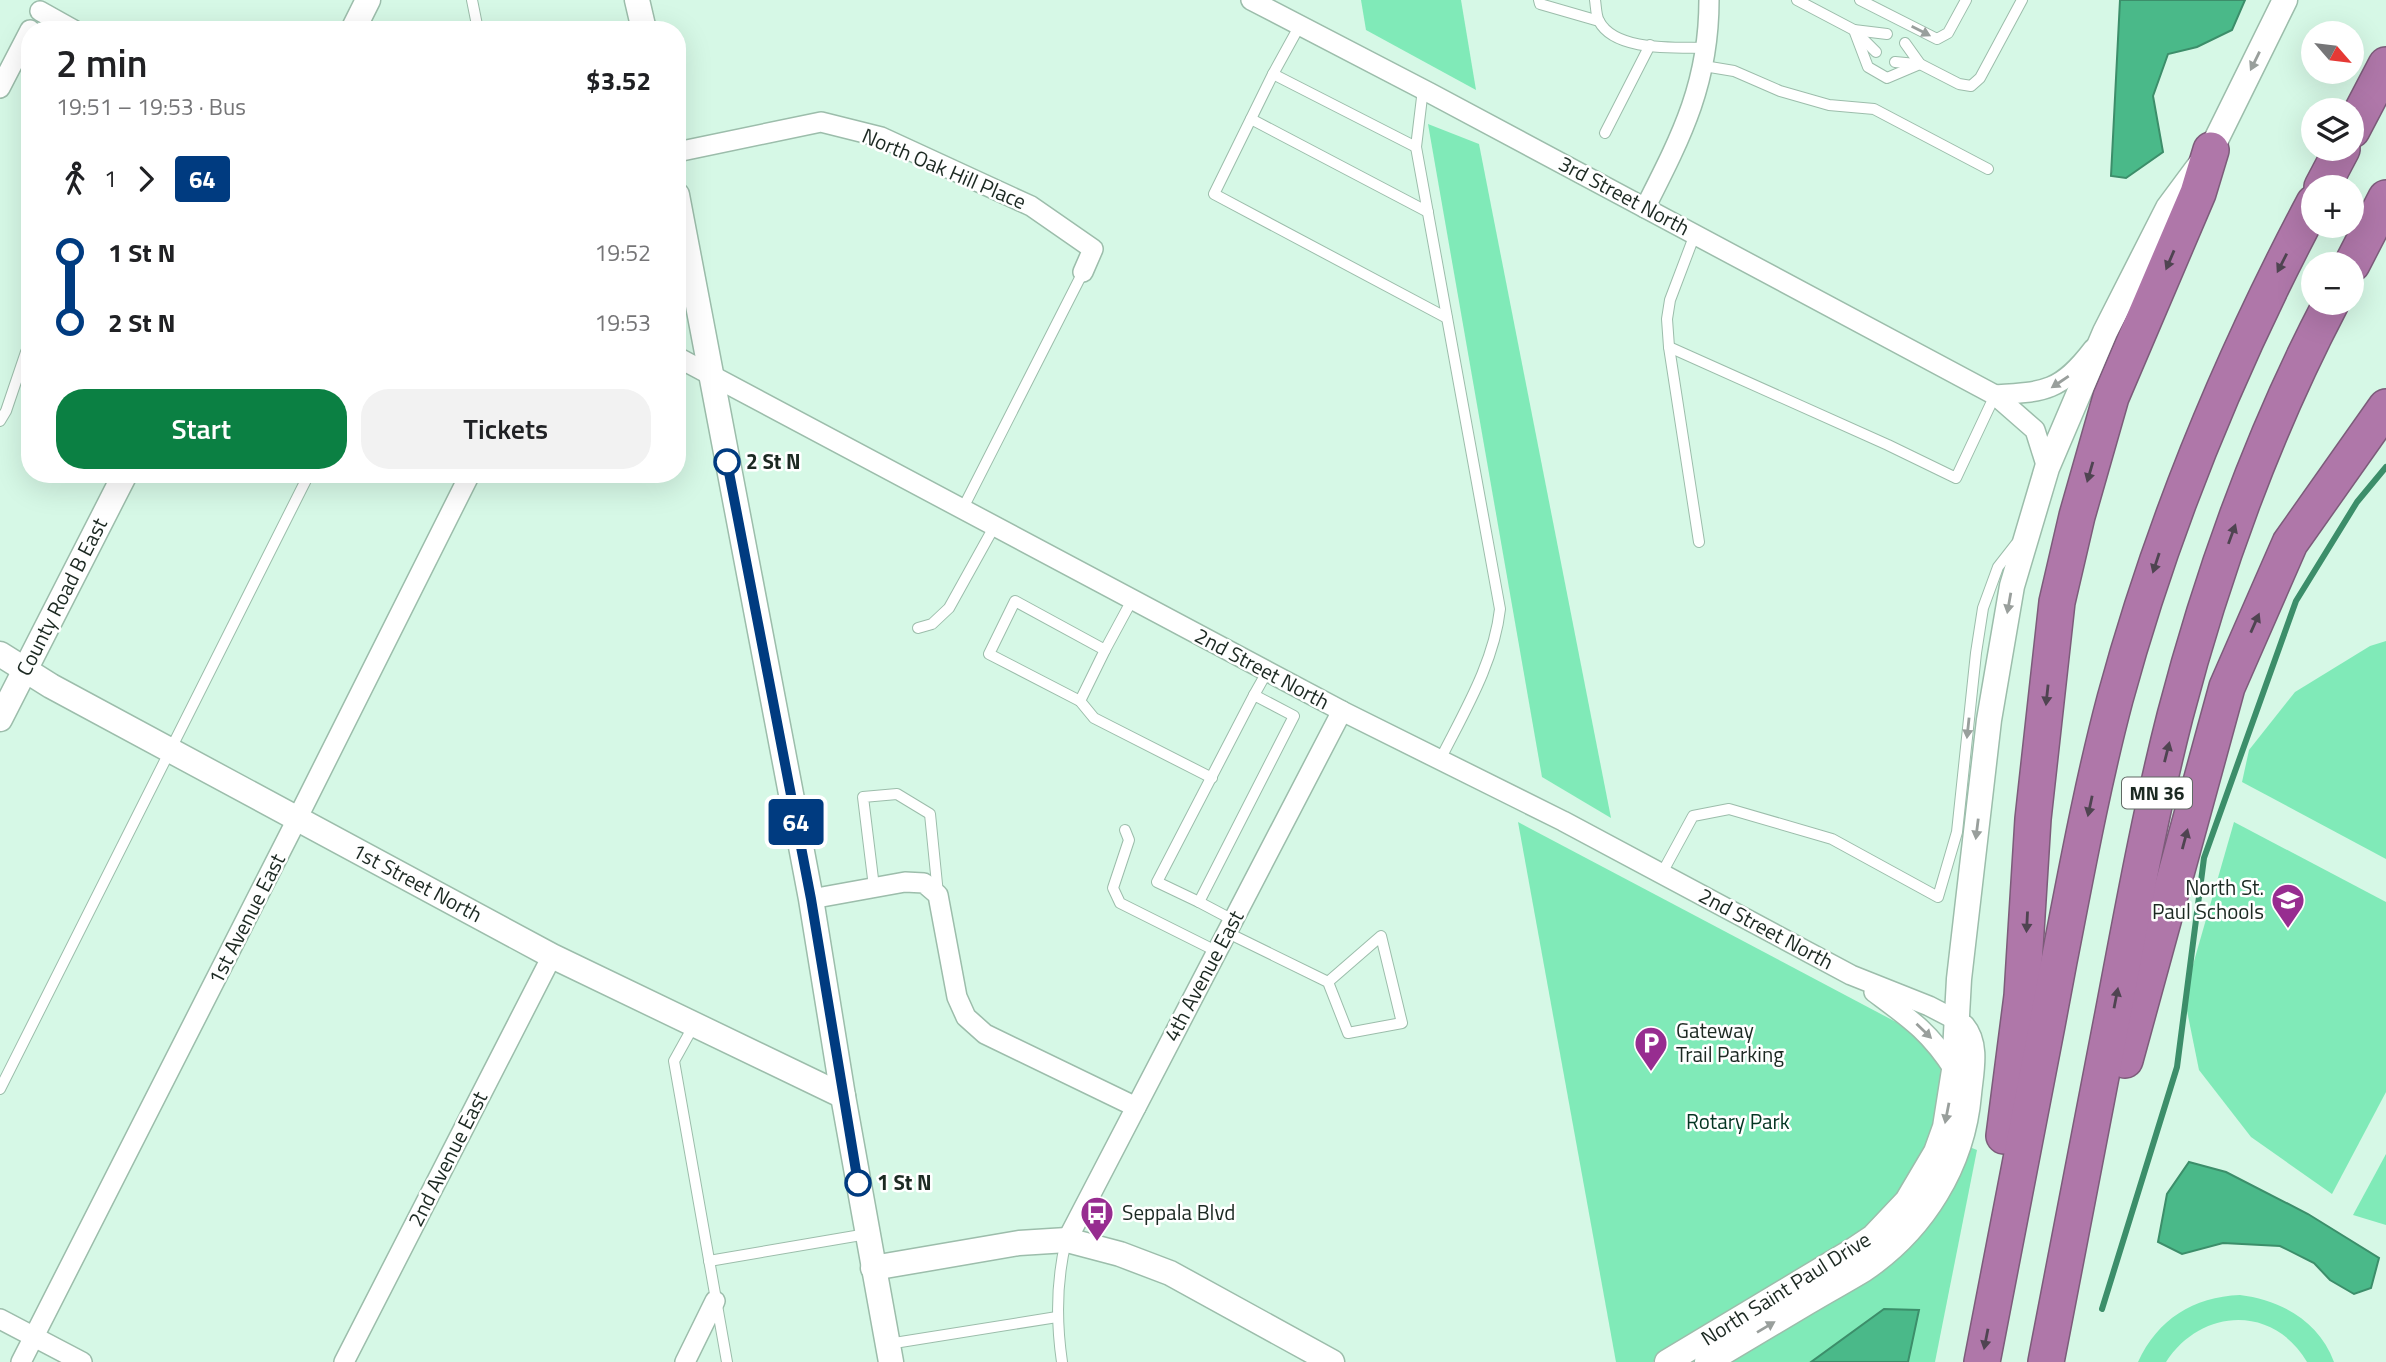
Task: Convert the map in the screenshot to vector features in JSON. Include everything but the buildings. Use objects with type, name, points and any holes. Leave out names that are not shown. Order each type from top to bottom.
[{"type":"highway","points":[[2364,107],[2386,65]]},
{"type":"highway","points":[[1995,1296],[2000,1165],[2022,996],[2033,819],[2057,602],[2077,516],[2111,397],[2198,193],[2211,150]]},
{"type":"highway","points":[[2357,252],[2386,198]]},
{"type":"highway","name":"MN 36","points":[[1982,1362],[2084,835],[2129,650],[2195,456],[2270,286],[2301,228]]},
{"type":"highway","name":"MN 36","points":[[2046,1362],[2144,850],[2176,714],[2219,569],[2248,489],[2272,429],[2325,315]]},
{"type":"highway","points":[[2057,1306],[2227,687],[2290,543],[2386,407]]},
{"type":"street","points":[[358,21],[368,0]]},
{"type":"street","points":[[637,0],[642,21]]},
{"type":"street","name":"3rd Street North","points":[[1251,0],[1995,395],[2035,430],[2047,468]]},
{"type":"street","points":[[1646,208],[1684,130],[1705,57],[1709,0]]},
{"type":"street","points":[[1958,1021],[1959,979],[1989,720],[2012,586],[2047,468],[2105,332],[2168,208],[2211,150],[2285,0]]},
{"type":"street","points":[[34,21],[42,5],[62,21]]},
{"type":"street","points":[[0,88],[21,47]]},
{"type":"street","name":"North Oak Hill Place","points":[[686,150],[821,122],[881,137],[1031,206],[1093,249],[1083,272]]},
{"type":"street","points":[[686,244],[811,899],[889,1353]]},
{"type":"street","points":[[1995,395],[2049,390],[2067,378],[2105,332]]},
{"type":"street","name":"2nd Street North","points":[[686,362],[1267,672],[1563,821],[1851,975],[1958,1021]]},
{"type":"street","name":"County Road B East","points":[[0,719],[120,483]]},
{"type":"street","name":"1st Avenue East","points":[[21,1362],[465,483]]},
{"type":"street","name":"1st Street North","points":[[0,654],[170,750],[552,956],[843,1096]]},
{"type":"street","name":"4th Avenue East","points":[[1067,1240],[1342,711]]},
{"type":"street","points":[[811,899],[905,882],[924,883],[938,895],[957,997],[966,1017],[985,1034],[1136,1107]]},
{"type":"street","name":"2nd Avenue East","points":[[344,1362],[552,956]]},
{"type":"street","name":"2nd Street North","points":[[1851,975],[1921,1026],[1938,1045],[1954,1070]]},
{"type":"street","name":"North Saint Paul Drive","points":[[1667,1362],[1852,1251],[1872,1237],[1907,1202],[1936,1152],[1945,1127],[1958,1021]]},
{"type":"street","name":"North Saint Paul Drive","points":[[1707,1362],[1864,1269],[1907,1233],[1925,1212],[1954,1159],[1964,1131],[1973,1058],[1968,1033],[1958,1021]]},
{"type":"street","points":[[873,1268],[1019,1243],[1067,1240],[1120,1254],[1170,1273],[1332,1362]]},
{"type":"street","points":[[684,1362],[715,1301]]},
{"type":"street","points":[[0,1319],[82,1362]]},
{"type":"lane","points":[[472,0],[476,21]]},
{"type":"lane","points":[[1539,0],[1540,4],[1599,21],[1613,35],[1637,45],[1650,45],[1705,57],[1780,91],[1829,105],[1874,109],[1988,169]]},
{"type":"lane","points":[[1595,0],[1599,21]]},
{"type":"lane","points":[[1797,0],[1854,30],[1877,52]]},
{"type":"lane","points":[[1860,0],[1937,39],[1948,33],[1966,0]]},
{"type":"lane","points":[[1895,62],[1920,64],[1959,85],[1970,86],[1980,78],[2022,0]]},
{"type":"lane","points":[[1300,25],[1214,194],[1447,318]]},
{"type":"lane","points":[[1854,30],[1887,34]]},
{"type":"lane","points":[[1854,30],[1868,67],[1887,78],[1920,64]]},
{"type":"lane","points":[[1905,43],[1920,64]]},
{"type":"lane","points":[[1605,133],[1650,45]]},
{"type":"lane","points":[[1273,74],[1416,147]]},
{"type":"lane","points":[[1423,89],[1416,147],[1500,609],[1498,629],[1479,685],[1440,760]]},
{"type":"lane","points":[[1251,119],[1428,212]]},
{"type":"lane","points":[[1695,234],[1670,300],[1667,319],[1699,542]]},
{"type":"lane","points":[[962,510],[1083,272]]},
{"type":"lane","points":[[1669,347],[1956,478],[1995,395]]},
{"type":"lane","points":[[0,421],[21,367]]},
{"type":"lane","points":[[0,1089],[304,483]]},
{"type":"lane","points":[[918,628],[932,624],[949,608],[994,527]]},
{"type":"lane","points":[[1662,873],[1693,816],[1729,809],[1832,839],[1938,897],[1957,832],[1983,608],[1998,567],[2029,527]]},
{"type":"lane","points":[[1080,701],[1132,600]]},
{"type":"lane","points":[[1105,650],[1015,601],[989,654],[1080,701],[1094,718],[1212,778]]},
{"type":"lane","points":[[1267,672],[1157,881],[1199,902],[1230,926],[1328,982],[1348,1034],[1402,1023],[1381,936],[1328,982]]},
{"type":"lane","points":[[1199,902],[1294,716],[1254,695]]},
{"type":"lane","points":[[874,887],[863,797],[897,794],[930,814],[938,895]]},
{"type":"lane","points":[[1125,830],[1129,840],[1113,888],[1120,902],[1216,951]]},
{"type":"lane","points":[[694,1024],[674,1061],[727,1362]]},
{"type":"lane","points":[[709,1261],[867,1234]]},
{"type":"lane","points":[[1062,1362],[1057,1317],[1059,1269],[1067,1240]]},
{"type":"lane","points":[[889,1353],[1057,1317]]},
{"type":"green space","points":[[1361,0],[1461,0],[1476,90],[1366,30]]},
{"type":"green space","points":[[1428,124],[1479,144],[1611,818],[1542,777]]},
{"type":"green space","points":[[2386,641],[2386,859],[2242,782],[2249,750],[2295,692],[2370,646]]},
{"type":"green space","name":"Rotary Park","points":[[1518,822],[1896,1022],[1928,1046],[1940,1066],[1943,1086],[1938,1114],[1919,1167],[1879,1219],[1811,1267],[1653,1362],[1616,1362]]},
{"type":"green space","points":[[2234,822],[2386,902],[2386,1092],[2332,1194],[2251,1137],[2199,1070],[2184,996]]},
{"type":"green space","points":[[1967,1146],[1977,1150],[1935,1362],[1723,1362]]},
{"type":"green space","points":[[2386,1154],[2386,1225],[2353,1215]]},
{"type":"green space","points":[[2240,1295],[2270,1302],[2297,1315],[2319,1335],[2334,1362],[2307,1362],[2293,1343],[2276,1330],[2257,1322],[2237,1320],[2217,1323],[2198,1331],[2181,1344],[2166,1362],[2138,1362],[2156,1334],[2179,1313],[2207,1300]]},
{"type":"shaded area","points":[[2120,0],[2245,0],[2232,30],[2197,47],[2168,54],[2153,96],[2163,152],[2126,178],[2111,176]]},
{"type":"shaded area","points":[[2189,1162],[2226,1172],[2308,1214],[2379,1258],[2371,1288],[2354,1294],[2330,1280],[2314,1263],[2280,1246],[2223,1243],[2182,1254],[2158,1242],[2167,1194]]},
{"type":"shaded area","points":[[1884,1309],[1919,1310],[1908,1362],[1811,1362]]},
{"type":"waterway","points":[[2102,1309],[2177,1067],[2204,858],[2296,601],[2357,502],[2386,467]]},
{"type":"bus line","name":"64","points":[[727,462],[811,899],[858,1183]]},
{"type":"place","name":"2 St N","points":[[727,462]]},
{"type":"place","name":"North St. Paul Schools","points":[[2288,930]]},
{"type":"place","name":"Gateway Trail Parking","points":[[1651,1073]]},
{"type":"place","name":"1 St N","points":[[858,1183]]},
{"type":"place","name":"Seppala Blvd","points":[[1097,1243]]}]
